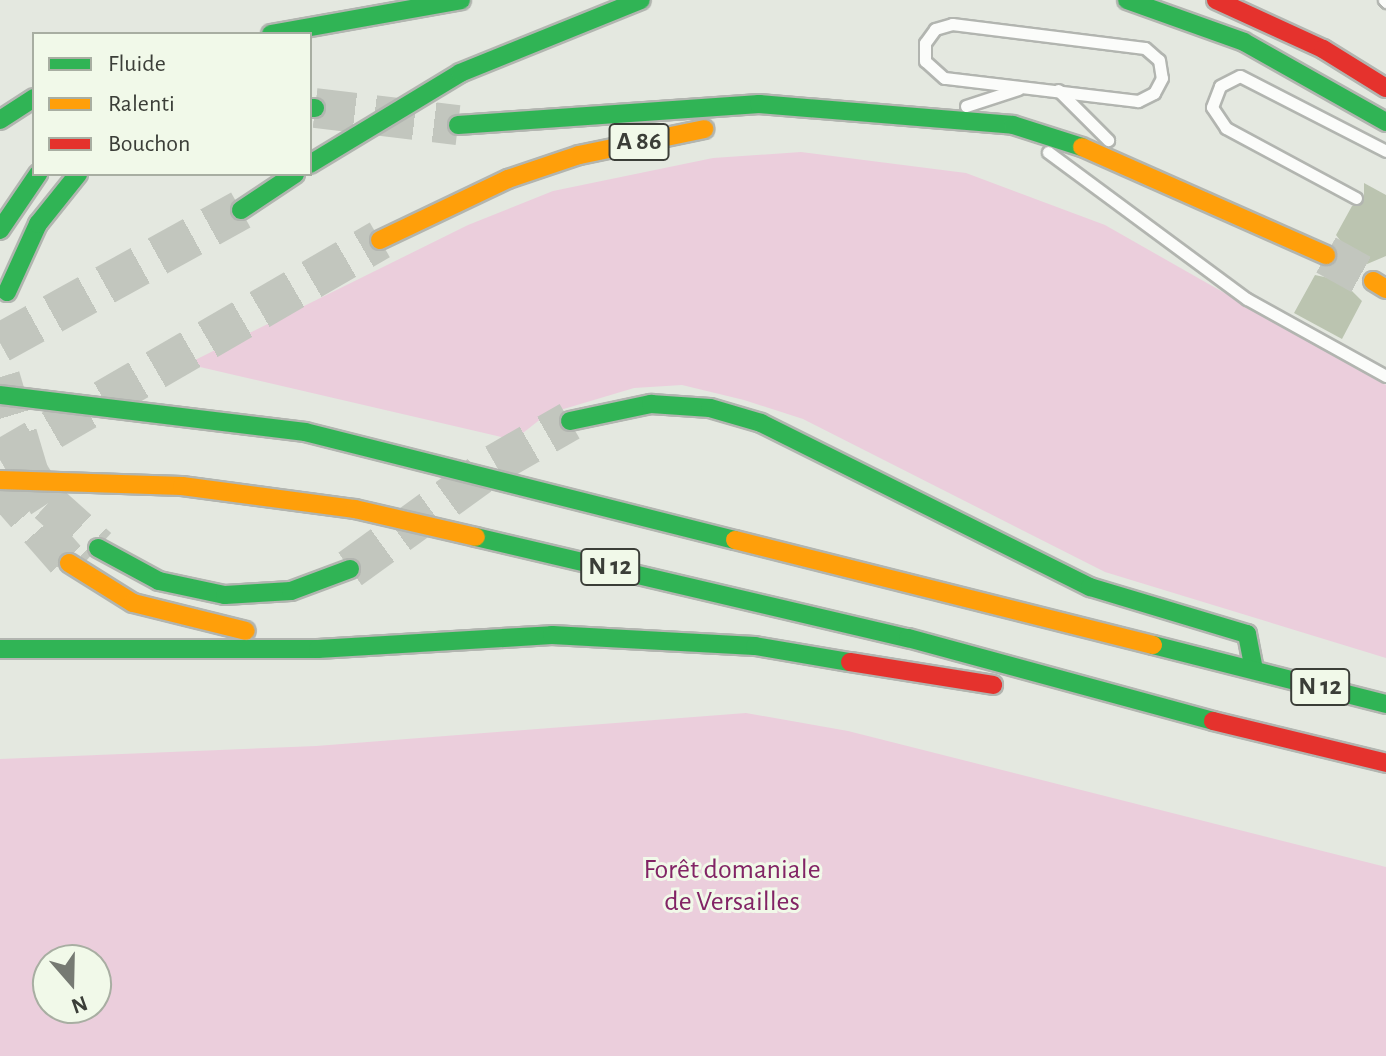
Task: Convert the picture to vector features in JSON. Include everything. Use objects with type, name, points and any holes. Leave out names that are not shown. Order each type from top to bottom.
[{"type":"highway","points":[[312,163],[460,73],[641,0]]},
{"type":"highway","points":[[1127,0],[1244,42],[1386,122]]},
{"type":"highway","points":[[1216,0],[1258,8],[1386,88]]},
{"type":"highway","points":[[283,32],[469,2]]},
{"type":"highway","points":[[312,41],[469,2]]},
{"type":"highway","points":[[0,120],[32,99]]},
{"type":"highway","points":[[458,125],[759,104],[923,116]]},
{"type":"highway","name":"A 86","points":[[380,240],[508,179],[579,155],[756,123],[923,116],[1013,125],[1130,162],[1326,255]]},
{"type":"highway","points":[[0,230],[37,176]]},
{"type":"highway","points":[[7,292],[38,224],[76,176]]},
{"type":"highway","points":[[241,210],[292,176]]},
{"type":"highway","name":"N 12","points":[[0,395],[305,432],[1386,704]]},
{"type":"highway","points":[[570,421],[662,404],[761,423],[1090,587],[1247,634],[1254,669]]},
{"type":"highway","name":"N 12","points":[[0,480],[182,486],[355,509],[908,638],[1032,677],[1386,763]]},
{"type":"highway","points":[[98,548],[159,581],[225,595],[291,591],[350,569]]},
{"type":"highway","points":[[69,563],[133,603],[237,630],[552,635],[755,646],[989,686],[1032,677]]},
{"type":"highway","points":[[0,649],[318,649],[552,635]]},
{"type":"lane","points":[[952,24],[1066,36],[1145,48],[1162,69],[1159,86],[1138,101],[1058,90],[936,75],[925,61],[925,43],[935,29],[952,24]]},
{"type":"lane","points":[[1356,198],[1226,128],[1212,107],[1220,86],[1240,76],[1386,151]]},
{"type":"lane","points":[[923,116],[1024,87]]},
{"type":"lane","points":[[1058,90],[1130,162]]},
{"type":"lane","points":[[1013,125],[1247,299],[1386,376]]},
{"type":"green space","points":[[801,152],[966,173],[1105,225],[1386,385],[1386,658],[1105,572],[803,419],[744,400],[682,385],[634,388],[547,414],[514,440],[187,364],[468,225],[553,191],[713,158]]},
{"type":"green space","name":"Forêt domaniale de Versailles","points":[[746,713],[848,731],[1386,867],[1386,1056],[0,1056],[0,759],[316,746]]},
{"type":"building","points":[[1364,183],[1386,195],[1386,256],[1353,270],[1352,291],[1362,301],[1342,339],[1294,313],[1315,275],[1329,278],[1346,266],[1349,252],[1336,235],[1352,206],[1364,201]]},
{"type":"tunnel","points":[[315,108],[458,125]]},
{"type":"tunnel","points":[[0,343],[241,210]]},
{"type":"tunnel","points":[[0,460],[380,240]]},
{"type":"tunnel","points":[[1326,255],[1373,281]]},
{"type":"tunnel","points":[[0,377],[29,474],[48,503],[98,548]]},
{"type":"tunnel","points":[[350,569],[495,464],[570,421]]},
{"type":"tunnel","points":[[0,484],[69,563]]},
{"type":"traffic: fast","points":[[282,32],[461,0]]},
{"type":"traffic: fast","points":[[312,163],[460,73],[641,0]]},
{"type":"traffic: fast","points":[[1127,0],[1244,42],[1386,122]]},
{"type":"traffic: fast","points":[[0,120],[32,99]]},
{"type":"traffic: fast","points":[[458,125],[759,104],[1013,125],[1082,147]]},
{"type":"traffic: fast","points":[[0,230],[37,176]]},
{"type":"traffic: fast","points":[[7,292],[38,224],[76,176]]},
{"type":"traffic: fast","points":[[241,210],[292,176]]},
{"type":"traffic: fast","points":[[0,395],[305,432],[735,540]]},
{"type":"traffic: fast","points":[[570,421],[651,404],[710,408],[761,423],[1090,587],[1247,634],[1254,669]]},
{"type":"traffic: fast","points":[[476,537],[908,638],[1213,721]]},
{"type":"traffic: fast","points":[[98,548],[159,581],[225,595],[291,591],[350,569]]},
{"type":"traffic: fast","points":[[0,649],[318,649],[552,635],[755,646],[850,662]]},
{"type":"traffic: fast","points":[[1153,645],[1386,704]]},
{"type":"traffic: slow","points":[[380,240],[508,179],[579,155],[704,129]]},
{"type":"traffic: slow","points":[[1082,147],[1326,255]]},
{"type":"traffic: slow","points":[[1373,281],[1386,289]]},
{"type":"traffic: slow","points":[[0,480],[182,486],[355,509],[476,537]]},
{"type":"traffic: slow","points":[[735,540],[1153,645]]},
{"type":"traffic: slow","points":[[69,563],[133,603],[246,631]]},
{"type":"traffic: jam","points":[[1216,0],[1323,49],[1386,88]]},
{"type":"traffic: jam","points":[[850,662],[993,685]]},
{"type":"traffic: jam","points":[[1213,721],[1386,763]]}]
